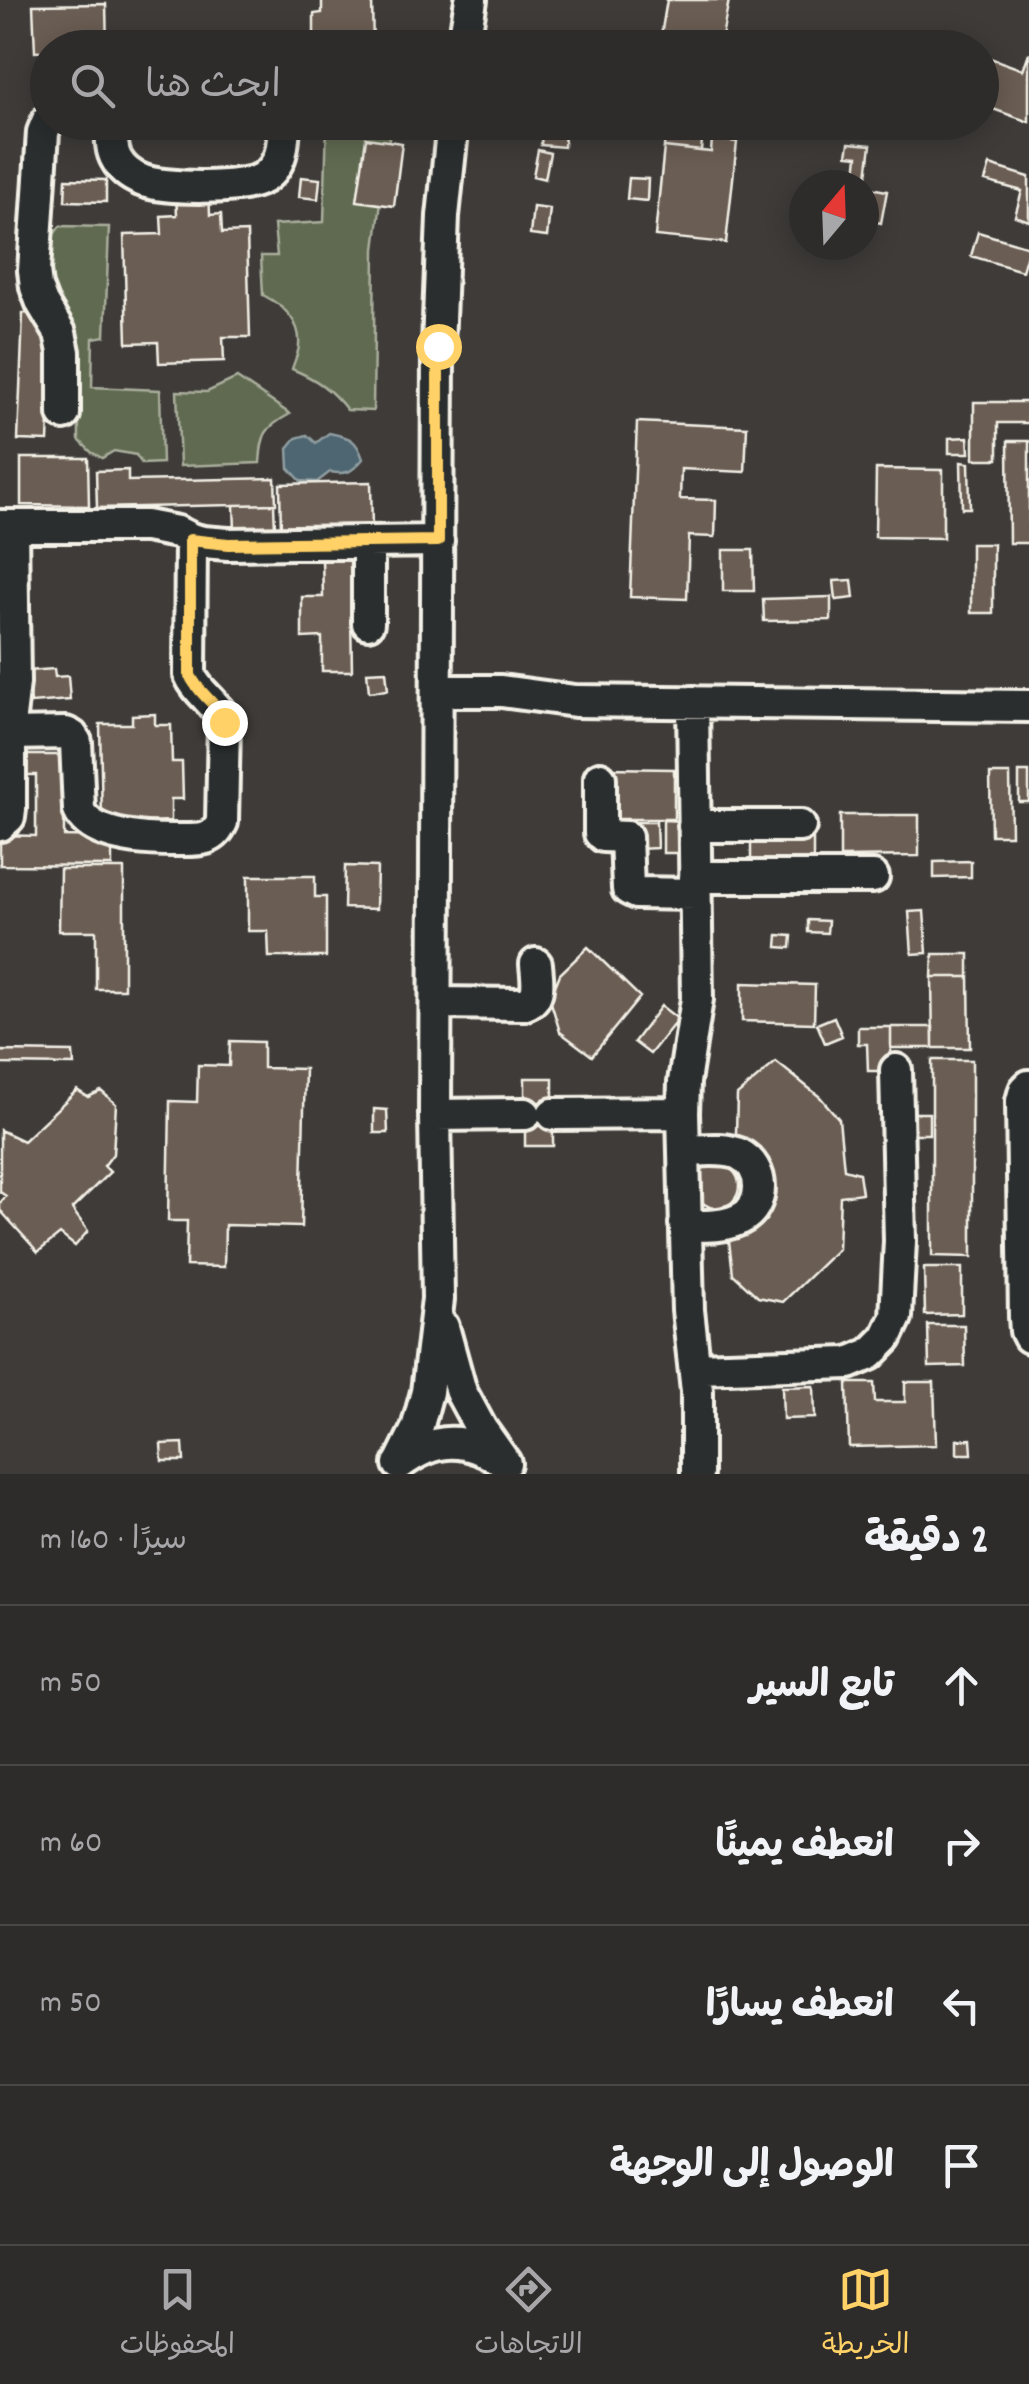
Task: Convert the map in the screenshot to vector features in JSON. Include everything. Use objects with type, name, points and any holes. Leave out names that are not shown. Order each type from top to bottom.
[{"type":"street","points":[[466,30],[471,0]]},
{"type":"street","points":[[42,140],[34,271],[36,287],[60,333],[64,352],[64,414]]},
{"type":"street","points":[[112,140],[118,162],[130,174],[145,182],[180,186],[250,183],[262,178],[280,158],[283,140]]},
{"type":"street","points":[[393,1471],[417,1428],[427,1392],[438,1299],[435,1114],[440,281],[451,140]]},
{"type":"street","points":[[0,825],[9,817],[10,809],[6,526],[146,526],[177,532],[190,540],[228,544],[438,541]]},
{"type":"street","points":[[10,734],[72,736],[76,742],[79,810],[88,822],[140,840],[200,840],[218,830],[222,822],[224,722],[190,675],[190,540]]},
{"type":"street","points":[[368,542],[368,623]]},
{"type":"street","points":[[438,702],[525,709],[575,701],[1029,706]]},
{"type":"street","points":[[693,702],[697,999],[683,1113],[688,1310],[698,1391],[698,1474]]},
{"type":"street","points":[[600,778],[600,833],[626,837],[628,889],[636,893],[695,886],[873,878]]},
{"type":"street","points":[[694,826],[800,826]]},
{"type":"street","points":[[436,1003],[525,1004],[536,995],[536,964]]},
{"type":"street","points":[[695,1368],[849,1363],[870,1354],[886,1338],[896,1317],[898,1294],[885,1132],[896,1070]]},
{"type":"street","points":[[1029,1086],[1022,1102],[1024,1317],[1029,1336]]},
{"type":"street","points":[[435,1114],[683,1113]]},
{"type":"street","points":[[684,1152],[726,1150],[739,1154],[750,1162],[760,1186],[758,1199],[740,1219],[704,1228],[685,1224]]},
{"type":"street","points":[[438,1299],[460,1392],[481,1429],[514,1470]]},
{"type":"street","points":[[393,1471],[419,1450],[441,1443],[464,1443],[486,1450],[514,1470]]},
{"type":"green space","points":[[326,140],[389,140],[375,249],[373,411],[347,410],[322,385],[292,369],[299,348],[297,328],[283,309],[263,295],[261,256],[277,256],[274,225],[324,222]]},
{"type":"green space","points":[[60,226],[109,227],[105,336],[93,338],[92,387],[160,390],[162,463],[142,464],[136,455],[114,451],[102,458],[79,440],[78,338],[74,327],[64,323],[49,304],[52,237]]},
{"type":"green space","points":[[237,378],[290,414],[266,433],[260,463],[180,466],[177,391],[207,392]]},
{"type":"water","points":[[329,433],[351,440],[363,459],[349,472],[330,472],[317,482],[301,481],[289,468],[288,448],[296,438],[307,435],[316,443]]},
{"type":"building","points":[[322,0],[385,0],[372,1],[373,30],[314,30],[314,14],[322,13]]},
{"type":"building","points":[[667,0],[729,0],[723,30],[662,30]]},
{"type":"building","points":[[106,4],[107,30],[34,30],[33,5]]},
{"type":"building","points":[[1029,53],[1029,122],[999,111],[999,61],[1023,70]]},
{"type":"building","points":[[366,140],[402,143],[394,206],[357,201]]},
{"type":"building","points":[[541,140],[564,140],[564,147],[541,145]]},
{"type":"building","points":[[665,140],[702,140],[701,151],[664,147]]},
{"type":"building","points":[[712,140],[737,142],[726,243],[655,236],[664,147],[711,152]]},
{"type":"building","points":[[849,143],[871,145],[868,170],[856,170],[858,156],[847,155]]},
{"type":"building","points":[[538,150],[550,153],[545,179],[533,176]]},
{"type":"building","points":[[990,165],[1029,177],[1029,221],[1015,216],[1022,191],[985,181]]},
{"type":"building","points":[[301,177],[320,179],[318,199],[299,197]]},
{"type":"building","points":[[629,178],[648,179],[647,201],[627,199]]},
{"type":"building","points":[[66,179],[106,180],[106,202],[65,201]]},
{"type":"building","points":[[209,190],[210,215],[221,214],[222,233],[247,232],[250,337],[223,337],[224,361],[159,363],[158,342],[127,343],[124,235],[162,234],[161,216],[177,215],[176,191]]},
{"type":"building","points":[[879,190],[887,191],[879,223]]},
{"type":"building","points":[[533,207],[550,209],[547,237],[530,235]]},
{"type":"building","points":[[978,232],[1029,247],[1022,271],[971,256]]},
{"type":"building","points":[[23,313],[45,314],[53,333],[48,441],[18,440]]},
{"type":"building","points":[[974,402],[1028,402],[1028,423],[998,423],[998,459],[974,459]]},
{"type":"building","points":[[637,422],[747,427],[745,472],[681,469],[680,499],[716,500],[715,537],[689,536],[687,599],[630,597]]},
{"type":"building","points":[[968,437],[969,453],[949,453],[949,438]]},
{"type":"building","points":[[1008,441],[1029,441],[1029,543],[1009,543]]},
{"type":"building","points":[[21,458],[88,458],[89,506],[21,505]]},
{"type":"building","points":[[961,462],[969,463],[970,508],[962,508]]},
{"type":"building","points":[[876,469],[943,470],[943,538],[875,537]]},
{"type":"building","points":[[128,470],[128,481],[275,478],[276,504],[97,508],[96,471]]},
{"type":"building","points":[[371,482],[372,530],[281,533],[280,484]]},
{"type":"building","points":[[274,504],[275,529],[235,530],[234,505]]},
{"type":"building","points":[[971,544],[993,544],[993,613],[971,613]]},
{"type":"building","points":[[723,550],[753,550],[754,591],[723,591]]},
{"type":"building","points":[[322,559],[350,559],[352,671],[322,671],[322,637],[302,638],[302,597],[323,597]]},
{"type":"building","points":[[852,580],[854,598],[836,600],[834,581]]},
{"type":"building","points":[[831,597],[831,620],[764,621],[763,599]]},
{"type":"building","points":[[54,669],[55,677],[68,676],[70,700],[31,703],[28,671]]},
{"type":"building","points":[[386,671],[388,690],[369,692],[367,672]]},
{"type":"building","points":[[155,714],[155,725],[171,725],[172,762],[182,762],[183,799],[171,799],[171,821],[149,822],[149,829],[131,830],[131,819],[102,820],[100,724],[132,724],[132,715]]},
{"type":"building","points":[[14,755],[64,755],[64,836],[112,837],[112,866],[0,865],[0,835],[36,836],[36,775],[14,775]]},
{"type":"building","points":[[605,768],[674,769],[674,819],[605,819]]},
{"type":"building","points":[[1019,772],[1029,772],[1029,802],[1019,802]]},
{"type":"building","points":[[990,774],[1010,774],[1011,835],[991,835]]},
{"type":"building","points":[[840,815],[919,815],[919,856],[840,857]]},
{"type":"building","points":[[663,820],[685,821],[684,853],[663,853]]},
{"type":"building","points":[[637,822],[656,822],[657,848],[638,849]]},
{"type":"building","points":[[751,840],[813,840],[813,861],[751,861]]},
{"type":"building","points":[[971,861],[971,877],[934,878],[934,862]]},
{"type":"building","points":[[345,866],[377,867],[376,909],[344,908]]},
{"type":"building","points":[[60,869],[124,869],[124,989],[96,989],[96,931],[59,931]]},
{"type":"building","points":[[248,876],[315,876],[315,897],[326,897],[326,957],[269,957],[268,931],[248,931]]},
{"type":"building","points":[[924,911],[927,953],[912,954],[909,912]]},
{"type":"building","points":[[808,920],[828,921],[827,933],[808,932]]},
{"type":"building","points":[[778,935],[792,936],[791,948],[777,947]]},
{"type":"building","points":[[588,947],[640,997],[592,1056],[560,1032],[550,999],[560,974]]},
{"type":"building","points":[[933,954],[969,954],[969,977],[932,977]]},
{"type":"building","points":[[932,977],[969,977],[970,1048],[933,1048]]},
{"type":"building","points":[[742,983],[815,985],[814,1023],[742,1021]]},
{"type":"building","points":[[661,1006],[678,1019],[650,1054],[634,1042]]},
{"type":"building","points":[[834,1017],[842,1036],[825,1043],[817,1024]]},
{"type":"building","points":[[858,1027],[891,1027],[891,1071],[868,1071],[867,1044],[858,1044]]},
{"type":"building","points":[[891,1027],[933,1027],[933,1048],[891,1048]]},
{"type":"building","points":[[230,1041],[263,1042],[263,1068],[305,1069],[301,1227],[225,1225],[224,1267],[186,1266],[187,1221],[168,1221],[170,1101],[197,1102],[198,1065],[229,1066]]},
{"type":"building","points":[[0,1051],[73,1052],[74,1065],[0,1064]]},
{"type":"building","points":[[932,1060],[972,1060],[972,1257],[932,1256]]},
{"type":"building","points":[[776,1062],[820,1097],[839,1119],[844,1169],[859,1173],[862,1193],[840,1196],[838,1249],[783,1302],[758,1297],[733,1274],[729,1241],[770,1197],[769,1173],[736,1133],[737,1095]]},
{"type":"building","points":[[525,1078],[553,1078],[553,1146],[525,1146]]},
{"type":"building","points":[[77,1090],[88,1097],[101,1091],[116,1104],[113,1154],[104,1166],[110,1172],[72,1209],[88,1231],[75,1246],[60,1234],[38,1252],[0,1210],[6,1196],[0,1192],[0,1130],[23,1141]]},
{"type":"building","points":[[374,1109],[387,1110],[388,1133],[374,1133]]},
{"type":"building","points":[[913,1113],[929,1113],[929,1134],[914,1134]]},
{"type":"building","points":[[717,1164],[732,1171],[739,1186],[732,1201],[717,1208],[702,1201],[695,1186],[702,1171]]},
{"type":"building","points":[[924,1268],[962,1268],[962,1314],[925,1315]]},
{"type":"building","points":[[928,1325],[964,1325],[965,1366],[929,1367]]},
{"type":"building","points":[[905,1382],[934,1382],[936,1445],[849,1447],[847,1383],[874,1383],[875,1402],[905,1402]]},
{"type":"building","points":[[814,1386],[815,1418],[783,1419],[782,1387]]},
{"type":"building","points":[[971,1439],[972,1454],[957,1454],[957,1440]]},
{"type":"building","points":[[183,1443],[184,1461],[162,1461],[161,1444]]},
{"type":"route","points":[[224,722],[190,675],[190,540],[228,544],[438,541],[438,346]]}]
